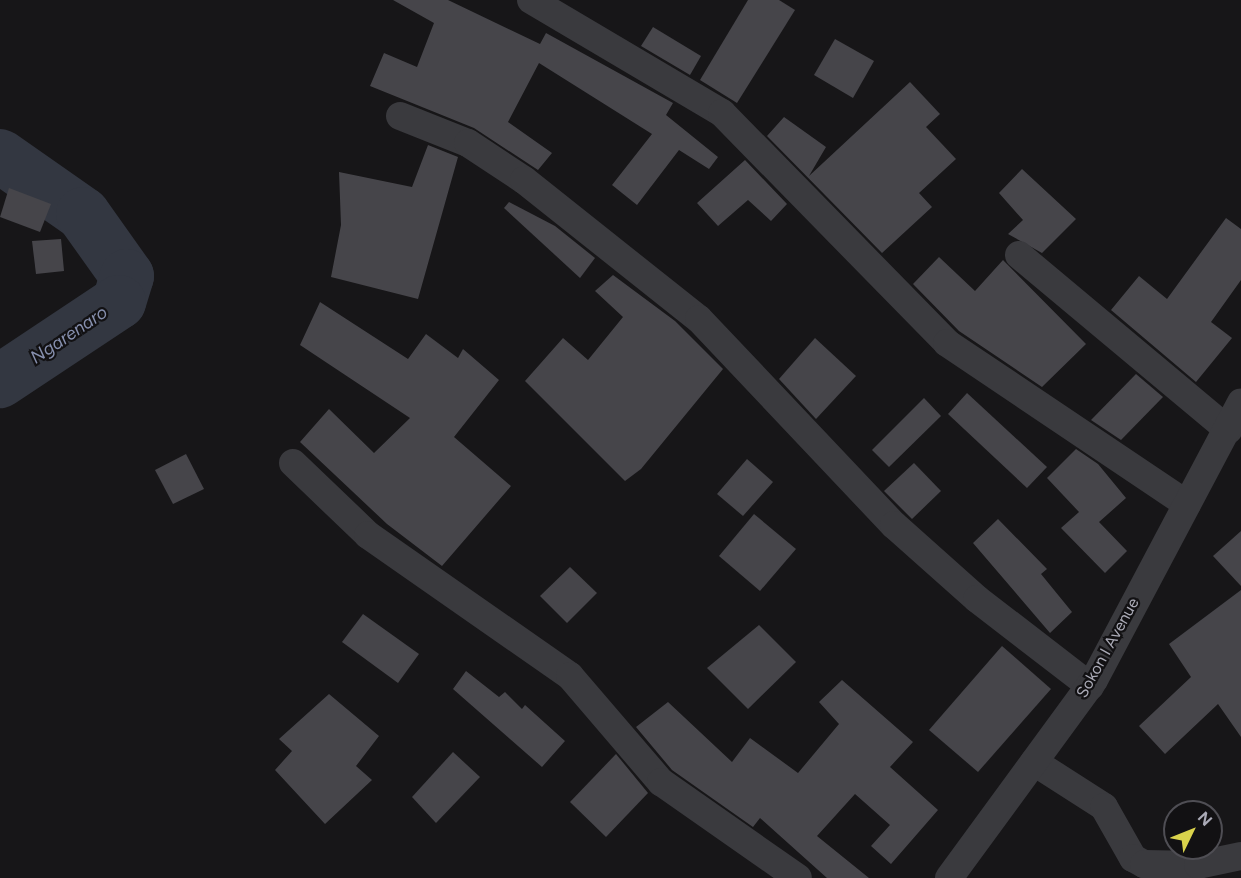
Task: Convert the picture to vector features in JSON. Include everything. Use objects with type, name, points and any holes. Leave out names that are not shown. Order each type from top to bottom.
[{"type":"street","points":[[531,0],[722,113],[947,343],[1187,504]]},
{"type":"street","points":[[400,116],[468,143],[524,180],[699,319],[894,525],[977,599],[1090,686]]},
{"type":"street","points":[[1019,255],[1228,430]]},
{"type":"street","name":"Sokon I Avenue","points":[[949,878],[1090,686],[1241,402]]},
{"type":"street","points":[[293,463],[368,535],[570,676],[661,782],[798,878]]},
{"type":"street","points":[[1034,762],[1104,807],[1133,858],[1144,864],[1201,872],[1241,856]]},
{"type":"building","points":[[393,0],[448,0],[540,44],[546,33],[673,103],[666,115],[718,157],[709,169],[679,150],[637,205],[612,185],[652,134],[539,63],[508,122],[552,153],[538,170],[474,128],[370,86],[384,53],[417,67],[434,23]]},
{"type":"building","points":[[748,0],[779,0],[795,10],[737,103],[700,80]]},
{"type":"building","points":[[653,27],[701,56],[690,75],[641,46]]},
{"type":"building","points":[[835,39],[874,61],[853,98],[814,75]]},
{"type":"building","points":[[910,82],[940,114],[926,127],[956,159],[919,193],[932,207],[882,253],[767,136],[784,117],[826,147],[809,176]]},
{"type":"building","points":[[428,145],[458,157],[418,299],[331,277],[341,225],[339,172],[412,187]]},
{"type":"building","points":[[745,160],[787,204],[771,221],[748,200],[718,226],[697,203]]},
{"type":"building","points":[[1022,169],[1076,219],[1042,253],[1008,234],[1023,220],[999,193]]},
{"type":"building","points":[[9,188],[51,204],[40,232],[0,217]]},
{"type":"building","points":[[509,202],[555,226],[595,258],[580,278],[504,208]]},
{"type":"building","points":[[1226,218],[1241,229],[1241,280],[1211,322],[1232,338],[1196,382],[1111,310],[1139,276],[1167,299]]},
{"type":"building","points":[[61,239],[64,271],[36,274],[32,241]]},
{"type":"building","points":[[939,257],[975,291],[1003,260],[1086,344],[1042,387],[959,331],[913,284]]},
{"type":"building","points":[[613,275],[675,321],[723,369],[641,469],[625,481],[525,381],[563,338],[588,360],[623,317],[595,291]]},
{"type":"building","points":[[320,302],[408,359],[426,334],[458,358],[463,349],[499,380],[454,437],[511,486],[442,566],[387,524],[300,442],[329,409],[374,453],[410,418],[300,345]]},
{"type":"building","points":[[815,338],[856,376],[816,419],[779,379]]},
{"type":"building","points":[[1136,374],[1163,397],[1121,440],[1091,420]]},
{"type":"building","points":[[967,393],[1047,467],[1027,488],[948,414]]},
{"type":"building","points":[[924,398],[941,416],[889,467],[872,450]]},
{"type":"building","points":[[1076,449],[1098,464],[1126,498],[1099,522],[1127,551],[1105,573],[1061,528],[1079,512],[1047,478]]},
{"type":"building","points":[[186,454],[204,489],[173,504],[155,470]]},
{"type":"building","points":[[747,459],[773,482],[743,516],[717,494]]},
{"type":"building","points":[[914,463],[941,491],[912,519],[884,491]]},
{"type":"building","points":[[754,514],[796,549],[760,591],[719,556]]},
{"type":"building","points":[[998,519],[1047,569],[1041,574],[1072,612],[1050,633],[973,543]]},
{"type":"building","points":[[1241,531],[1241,586],[1213,556]]},
{"type":"building","points":[[570,567],[597,593],[567,623],[540,596]]},
{"type":"building","points":[[1241,590],[1241,737],[1218,704],[1165,754],[1139,726],[1191,677],[1169,644]]},
{"type":"building","points":[[363,614],[419,654],[398,683],[342,642]]},
{"type":"building","points":[[759,625],[796,662],[748,709],[707,668]]},
{"type":"building","points":[[1002,646],[1051,689],[978,772],[929,730]]},
{"type":"building","points":[[466,671],[499,697],[505,692],[522,709],[525,705],[565,741],[542,767],[453,689]]},
{"type":"building","points":[[842,680],[913,742],[890,767],[938,810],[891,864],[871,846],[890,825],[855,794],[817,836],[869,878],[827,878],[760,818],[753,827],[672,770],[636,727],[668,702],[732,762],[750,738],[798,773],[839,724],[819,702]]},
{"type":"building","points":[[329,694],[379,736],[356,766],[372,780],[325,824],[275,770],[292,751],[279,739]]},
{"type":"building","points":[[453,752],[480,777],[436,823],[412,797]]},
{"type":"building","points":[[616,754],[648,793],[606,837],[570,802]]},
{"type":"waterway","name":"Ngarenaro","points":[[0,156],[83,214],[127,276],[119,302],[0,381]]}]
